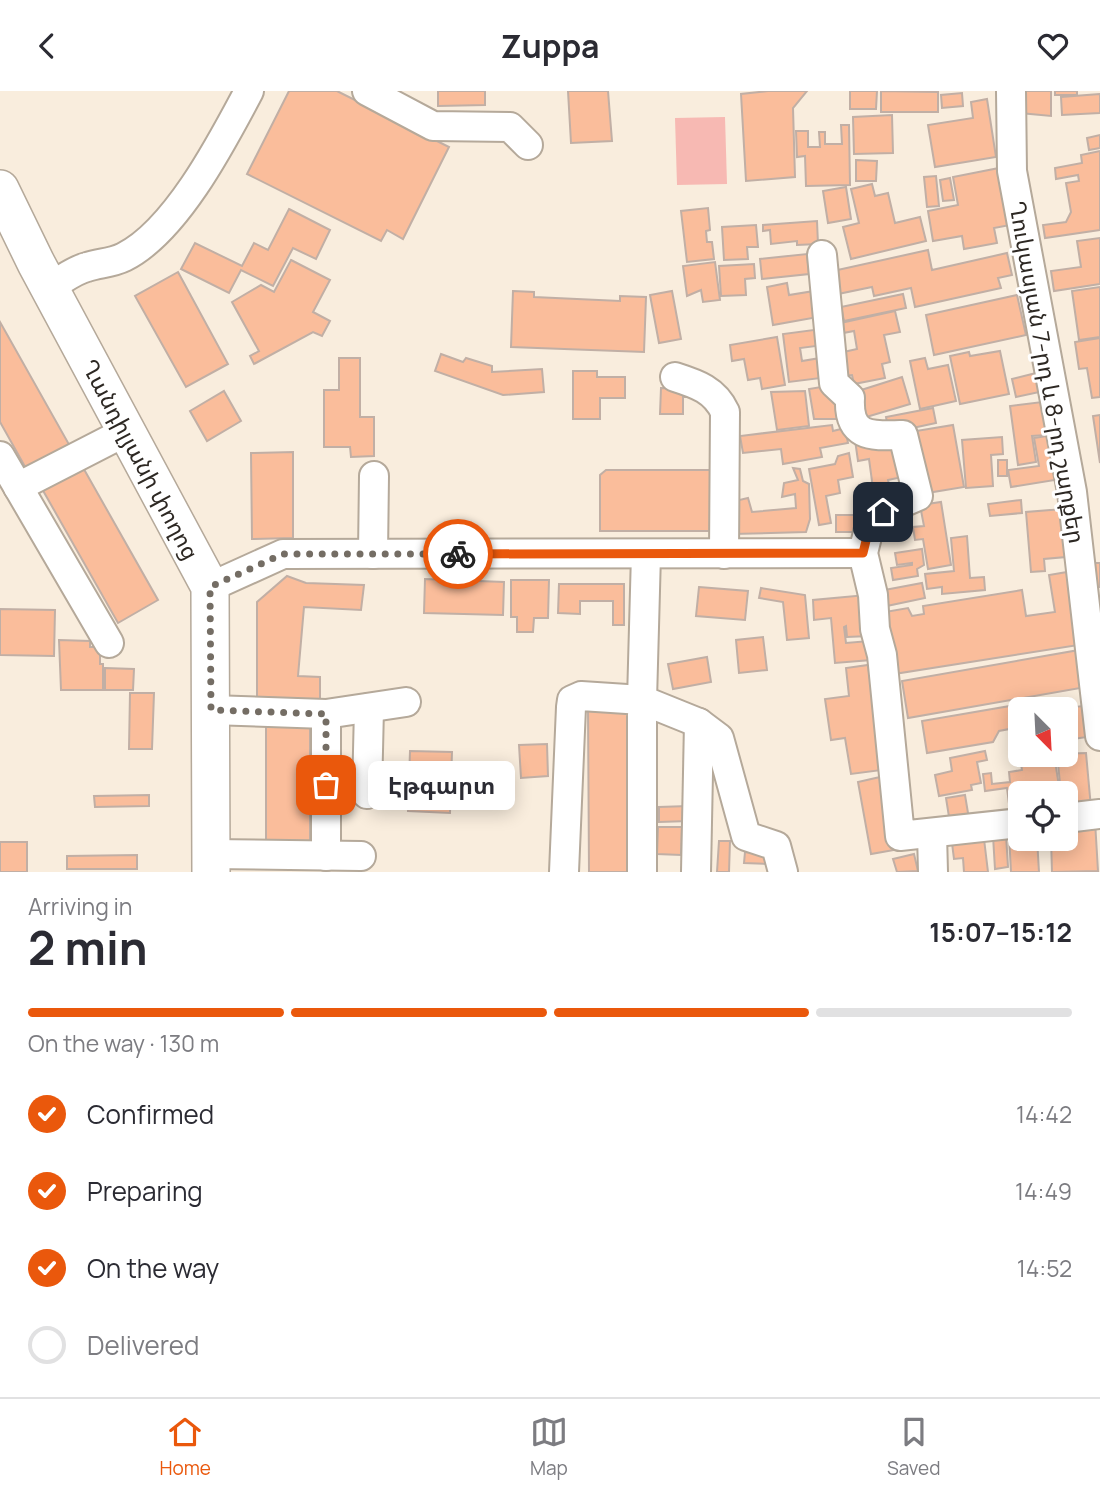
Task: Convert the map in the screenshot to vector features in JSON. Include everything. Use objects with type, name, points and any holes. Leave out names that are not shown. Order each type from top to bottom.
[{"type":"main road","name":"Ղանդիլյանի փողոց","points":[[0,189],[49,287],[210,587],[210,863]]},
{"type":"street","points":[[49,287],[85,267],[106,264],[124,257],[140,247],[174,215],[249,91]]},
{"type":"street","points":[[368,91],[433,126],[510,127],[528,145]]},
{"type":"street","name":"Ղուկասյան 7-րդ և 8-րդ շարքեր","points":[[1011,91],[1012,171],[1072,492],[1100,736]]},
{"type":"street","points":[[822,255],[834,383],[850,398],[849,414],[856,428],[866,434],[903,435],[918,496],[872,516],[863,553],[873,595],[874,629],[882,655],[900,836],[1008,824]]},
{"type":"street","points":[[675,377],[703,387],[713,394],[725,412],[724,554]]},
{"type":"street","points":[[18,487],[127,431]]},
{"type":"street","points":[[0,456],[109,643]]},
{"type":"street","points":[[373,554],[374,476]]},
{"type":"street","points":[[210,587],[283,554],[863,553]]},
{"type":"street","points":[[642,872],[642,701],[646,554]]},
{"type":"street","points":[[564,872],[572,700],[582,696],[642,701],[699,723],[719,737],[746,836],[776,846],[783,872]]},
{"type":"street","points":[[211,710],[326,714],[406,702]]},
{"type":"street","points":[[368,794],[369,708]]},
{"type":"street","points":[[326,714],[326,856]]},
{"type":"street","points":[[696,872],[699,723]]},
{"type":"street","points":[[1078,817],[1100,814]]},
{"type":"street","points":[[932,834],[933,872]]},
{"type":"street","points":[[210,863],[361,856]]},
{"type":"shaded area","points":[[725,117],[727,184],[677,185],[675,118]]},
{"type":"building","points":[[289,91],[337,91],[449,147],[403,239],[387,230],[381,241],[247,174]]},
{"type":"building","points":[[438,91],[485,91],[485,105],[438,106]]},
{"type":"building","points":[[568,91],[608,91],[612,141],[571,143]]},
{"type":"building","points":[[807,91],[793,108],[795,177],[746,181],[741,94]]},
{"type":"building","points":[[850,91],[877,91],[876,109],[850,109]]},
{"type":"building","points":[[881,91],[938,92],[938,112],[881,112]]},
{"type":"building","points":[[1020,91],[1051,91],[1051,116],[1020,113]]},
{"type":"building","points":[[1055,91],[1077,91],[1077,95],[1055,95]]},
{"type":"building","points":[[962,93],[963,106],[942,108],[941,95]]},
{"type":"building","points":[[1100,94],[1100,113],[1062,115],[1061,97]]},
{"type":"building","points":[[987,99],[996,157],[935,167],[928,125],[973,118],[971,102]]},
{"type":"building","points":[[892,115],[893,153],[854,154],[853,117]]},
{"type":"building","points":[[841,125],[849,125],[850,185],[806,186],[805,156],[797,157],[796,131],[808,131],[808,147],[820,147],[819,132],[825,132],[825,144],[842,144]]},
{"type":"building","points":[[1100,135],[1100,148],[1089,150],[1087,138]]},
{"type":"building","points":[[1100,151],[1100,230],[1045,238],[1043,225],[1066,222],[1071,212],[1066,183],[1079,181],[1078,175],[1056,179],[1055,168],[1082,163],[1081,155]]},
{"type":"building","points":[[856,160],[877,161],[876,181],[856,181]]},
{"type":"building","points":[[999,168],[1010,225],[994,228],[997,243],[964,249],[962,236],[933,241],[928,211],[958,205],[953,177]]},
{"type":"building","points":[[936,176],[939,206],[927,207],[924,177]]},
{"type":"building","points":[[950,178],[954,200],[943,201],[940,180]]},
{"type":"building","points":[[872,184],[875,196],[888,193],[895,223],[920,217],[926,241],[851,259],[843,227],[859,223],[851,189]]},
{"type":"building","points":[[846,187],[851,219],[828,223],[823,191]]},
{"type":"building","points":[[708,208],[710,230],[706,231],[707,242],[712,242],[714,259],[687,262],[681,211]]},
{"type":"building","points":[[289,209],[330,230],[316,259],[293,248],[273,286],[241,270],[229,293],[181,269],[195,243],[242,266],[254,243],[268,250]]},
{"type":"building","points":[[817,221],[818,244],[797,245],[797,241],[771,244],[770,230],[763,231],[763,225]]},
{"type":"building","points":[[756,225],[758,247],[747,247],[748,259],[724,260],[722,227]]},
{"type":"building","points":[[1100,238],[1100,284],[1054,291],[1051,271],[1081,267],[1077,241]]},
{"type":"building","points":[[928,250],[932,270],[1007,253],[1012,275],[998,278],[1001,288],[915,307],[911,288],[874,296],[872,287],[838,294],[833,271]]},
{"type":"building","points":[[807,254],[809,274],[762,279],[760,259]]},
{"type":"building","points":[[291,260],[330,280],[313,312],[330,321],[322,336],[313,332],[254,364],[250,356],[259,351],[232,302],[261,285],[274,292]]},
{"type":"building","points":[[715,262],[720,300],[703,302],[701,290],[687,296],[683,266]]},
{"type":"building","points":[[754,264],[755,278],[745,279],[746,295],[721,296],[719,266]]},
{"type":"building","points":[[178,272],[228,364],[186,387],[135,296]]},
{"type":"building","points":[[787,283],[789,295],[814,291],[818,317],[773,325],[767,287]]},
{"type":"building","points":[[1100,287],[1100,337],[1079,340],[1072,291]]},
{"type":"building","points":[[513,291],[534,292],[534,297],[620,301],[620,296],[646,297],[644,352],[511,347]]},
{"type":"building","points":[[672,291],[681,339],[659,343],[650,295]]},
{"type":"building","points":[[903,294],[906,308],[844,321],[841,307]]},
{"type":"building","points":[[1017,295],[1026,335],[934,355],[926,315]]},
{"type":"building","points":[[895,311],[900,332],[884,335],[890,362],[882,364],[885,378],[854,384],[852,375],[843,376],[839,353],[857,349],[854,331],[838,334],[836,324]]},
{"type":"building","points":[[0,322],[71,448],[28,472],[0,422]]},
{"type":"building","points":[[821,329],[824,345],[800,348],[802,361],[826,357],[829,377],[789,382],[783,334]]},
{"type":"building","points":[[777,337],[785,385],[762,389],[760,378],[748,380],[744,359],[732,361],[730,345]]},
{"type":"building","points":[[1100,338],[1100,397],[1092,398],[1087,368],[1079,369],[1075,342]]},
{"type":"building","points":[[1000,351],[1009,394],[960,404],[950,356]]},
{"type":"building","points":[[441,354],[463,362],[466,358],[492,366],[492,372],[542,369],[544,392],[503,395],[435,371]]},
{"type":"building","points":[[339,358],[360,358],[360,417],[374,417],[374,456],[351,457],[350,447],[324,447],[324,390],[339,390]]},
{"type":"building","points":[[925,358],[928,369],[948,365],[956,401],[920,409],[910,361]]},
{"type":"building","points":[[573,371],[597,371],[597,377],[625,377],[625,398],[600,398],[600,419],[573,419]]},
{"type":"building","points":[[1040,372],[1044,391],[1016,397],[1012,379]]},
{"type":"building","points":[[902,377],[910,404],[863,418],[855,392]]},
{"type":"building","points":[[827,386],[838,397],[842,419],[814,419],[809,389]]},
{"type":"building","points":[[661,388],[692,389],[692,397],[683,397],[683,414],[660,414]]},
{"type":"building","points":[[224,391],[241,421],[207,441],[190,411]]},
{"type":"building","points":[[805,391],[809,426],[777,430],[771,392]]},
{"type":"building","points":[[1042,402],[1047,435],[1032,436],[1036,462],[1018,465],[1010,406]]},
{"type":"building","points":[[933,408],[936,423],[889,433],[886,417]]},
{"type":"building","points":[[1100,415],[1100,463],[1093,416]]},
{"type":"building","points":[[832,425],[833,431],[845,428],[848,443],[820,448],[822,457],[783,464],[781,449],[743,453],[740,436]]},
{"type":"building","points":[[953,425],[964,487],[927,493],[916,431]]},
{"type":"building","points":[[1053,435],[1061,479],[1011,487],[1008,470],[1039,466],[1034,438]]},
{"type":"building","points":[[1002,437],[1003,454],[991,455],[993,486],[966,488],[962,440]]},
{"type":"building","points":[[855,440],[899,440],[907,476],[888,480],[890,489],[871,493],[869,459],[858,461]]},
{"type":"building","points":[[293,452],[293,538],[252,539],[251,453]]},
{"type":"building","points":[[849,453],[853,477],[838,480],[840,493],[826,496],[831,523],[819,525],[809,469],[835,464],[838,456]]},
{"type":"building","points":[[998,460],[1007,460],[1007,476],[998,476]]},
{"type":"building","points":[[81,464],[158,600],[118,623],[41,487]]},
{"type":"building","points":[[793,468],[800,469],[803,481],[809,484],[810,519],[806,532],[732,534],[735,501],[748,498],[752,512],[796,508],[795,494],[782,497],[784,483],[798,480]]},
{"type":"building","points":[[606,470],[715,470],[715,531],[600,531],[600,475]]},
{"type":"building","points":[[1021,500],[1022,513],[990,516],[988,504]]},
{"type":"building","points":[[941,502],[951,565],[928,569],[923,539],[915,540],[913,527],[924,526],[920,505]]},
{"type":"building","points":[[1063,509],[1066,557],[1044,559],[1045,571],[1031,572],[1026,512]]},
{"type":"building","points":[[836,515],[865,515],[865,532],[836,532]]},
{"type":"building","points":[[967,536],[970,578],[984,577],[985,590],[942,594],[942,587],[927,589],[925,574],[954,571],[951,538]]},
{"type":"building","points":[[922,549],[924,565],[917,569],[918,576],[893,580],[891,568],[912,565],[897,565],[895,553]]},
{"type":"building","points":[[1092,563],[1100,563],[1100,587],[1094,587]]},
{"type":"building","points":[[1073,571],[1085,644],[894,674],[885,612],[908,608],[912,616],[924,614],[923,606],[1022,590],[1026,616],[1055,612],[1049,575]]},
{"type":"building","points":[[287,576],[306,583],[364,585],[361,610],[304,607],[298,676],[320,677],[320,700],[257,697],[257,602]]},
{"type":"building","points":[[425,579],[504,582],[503,615],[424,613]]},
{"type":"building","points":[[511,580],[549,580],[548,618],[534,618],[533,632],[517,632],[517,617],[511,617]]},
{"type":"building","points":[[922,583],[925,598],[882,607],[879,591]]},
{"type":"building","points":[[559,584],[624,584],[624,625],[613,625],[613,601],[580,601],[580,614],[558,613]]},
{"type":"building","points":[[699,587],[748,591],[745,620],[696,616]]},
{"type":"building","points":[[761,588],[805,595],[809,638],[787,640],[783,602],[759,598]]},
{"type":"building","points":[[866,595],[869,636],[847,637],[846,626],[844,627],[846,643],[869,641],[871,660],[835,663],[831,618],[814,620],[813,600]]},
{"type":"building","points":[[0,609],[55,610],[54,656],[0,655]]},
{"type":"building","points":[[763,637],[767,670],[739,673],[736,640]]},
{"type":"building","points":[[59,640],[90,641],[90,647],[100,647],[103,690],[61,690]]},
{"type":"building","points":[[1079,650],[1086,687],[1029,697],[1008,697],[1008,701],[908,718],[902,681]]},
{"type":"building","points":[[707,657],[711,682],[673,689],[668,664]]},
{"type":"building","points":[[868,665],[871,686],[878,685],[882,770],[851,774],[845,738],[831,740],[825,699],[849,696],[846,668]]},
{"type":"building","points":[[105,668],[134,669],[133,690],[105,690]]},
{"type":"building","points":[[130,693],[154,693],[152,749],[129,749]]},
{"type":"building","points":[[588,706],[629,706],[630,872],[589,872]]},
{"type":"building","points":[[1008,706],[1008,729],[999,731],[993,742],[927,753],[922,721]]},
{"type":"building","points":[[1083,706],[1087,737],[1078,738],[1078,707]]},
{"type":"building","points":[[266,721],[310,721],[310,842],[266,842]]},
{"type":"building","points":[[547,744],[548,776],[521,778],[519,745]]},
{"type":"building","points":[[410,751],[452,752],[450,813],[408,811]]},
{"type":"building","points":[[985,751],[987,760],[977,762],[981,783],[971,785],[972,790],[939,796],[935,775],[952,771],[950,758]]},
{"type":"building","points":[[1078,753],[1086,753],[1091,808],[1078,810],[1078,781],[1060,781],[1058,767],[1078,767]]},
{"type":"building","points":[[1022,767],[1056,767],[1058,781],[1010,781],[1009,772],[1022,770]]},
{"type":"building","points":[[991,773],[992,784],[1008,782],[1008,796],[1007,788],[985,791],[983,774]]},
{"type":"building","points":[[880,777],[894,850],[871,854],[858,782]]},
{"type":"building","points":[[149,795],[149,806],[95,807],[94,796]]},
{"type":"building","points":[[965,795],[969,819],[950,823],[946,798]]},
{"type":"building","points":[[688,806],[689,821],[659,822],[659,807]]},
{"type":"building","points":[[1078,821],[1095,821],[1098,871],[1052,872],[1051,851],[1078,851]]},
{"type":"building","points":[[658,827],[682,827],[681,855],[657,854]]},
{"type":"building","points":[[1006,835],[1008,867],[995,869],[993,836]]},
{"type":"building","points":[[984,839],[988,872],[964,872],[963,858],[954,859],[952,843]]},
{"type":"building","points":[[719,841],[730,841],[729,872],[717,872]]},
{"type":"building","points":[[0,842],[27,842],[27,872],[0,872]]},
{"type":"building","points":[[1010,851],[1038,851],[1039,872],[1011,872]]},
{"type":"building","points":[[745,852],[773,853],[772,864],[744,863]]},
{"type":"building","points":[[914,854],[918,871],[897,872],[893,859]]},
{"type":"building","points":[[137,855],[137,869],[67,869],[67,856]]},
{"type":"way so far","points":[[326,785],[326,714],[211,710],[210,587],[283,554],[458,554]]},
{"type":"place","name":"Էթգարտ","points":[[326,785]]},
{"type":"route","points":[[458,554],[863,553],[872,516],[883,512]]}]
